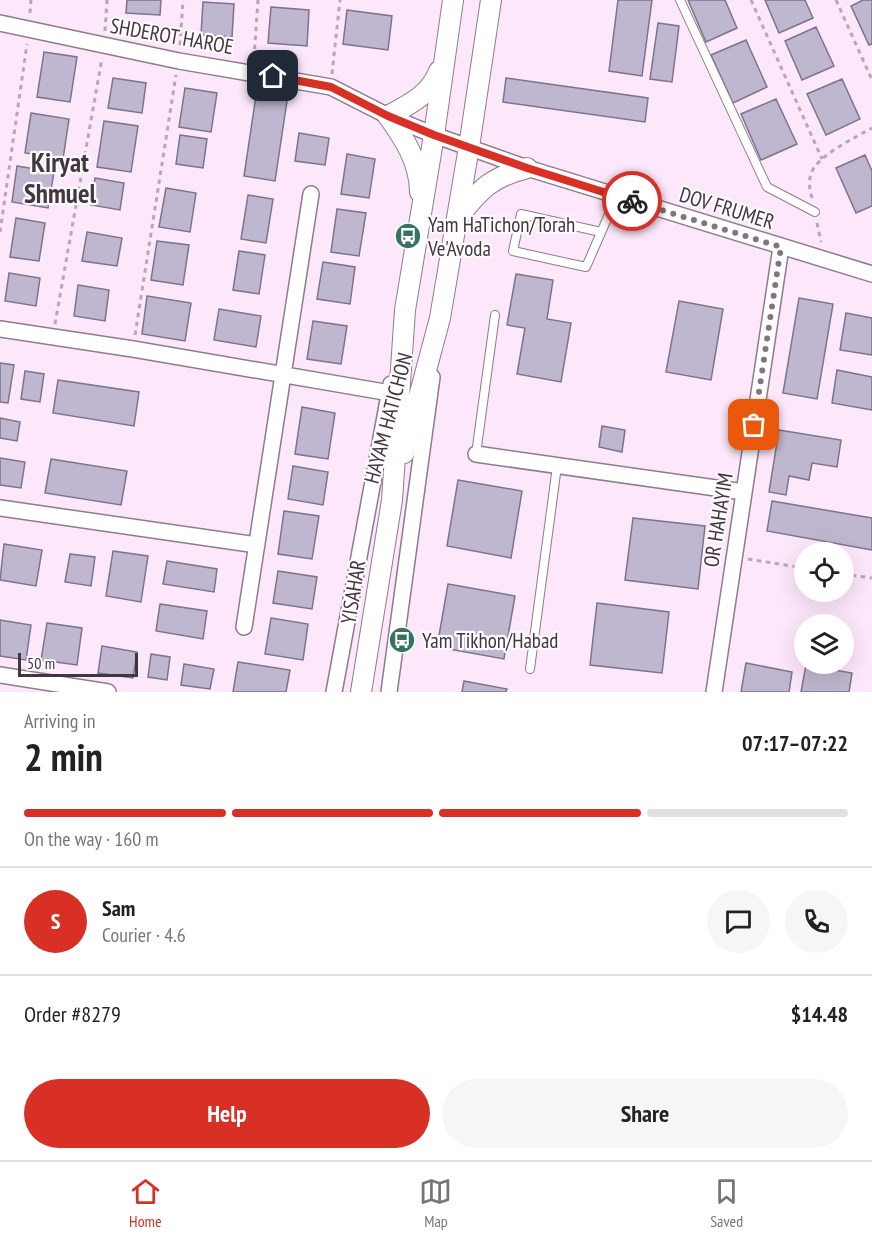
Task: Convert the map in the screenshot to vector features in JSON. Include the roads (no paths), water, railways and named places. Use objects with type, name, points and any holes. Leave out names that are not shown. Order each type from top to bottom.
[{"type":"street","name":"HAYAM HATICHON","points":[[392,500],[405,310],[434,135],[453,0]]},
{"type":"street","name":"HAYAM HATICHON","points":[[392,500],[440,318],[491,0]]},
{"type":"street","name":"SHDEROT HAROE","points":[[0,23],[179,61],[331,87],[388,116],[434,135]]},
{"type":"street","points":[[420,218],[420,182],[415,164],[406,143],[388,116],[425,94],[436,80],[446,54]]},
{"type":"street","name":"DOV FRUMER","points":[[434,135],[527,168],[872,274]]},
{"type":"street","points":[[457,218],[488,184],[505,173],[527,168]]},
{"type":"street","points":[[244,627],[311,194]]},
{"type":"street","name":"OR HAHAYIM","points":[[714,692],[781,247]]},
{"type":"street","points":[[334,692],[405,310]]},
{"type":"street","points":[[389,692],[440,318]]},
{"type":"street","points":[[0,329],[133,349],[390,393]]},
{"type":"street","points":[[476,454],[744,492]]},
{"type":"street","name":"YISAHAR","points":[[362,692],[392,500]]},
{"type":"street","points":[[0,508],[257,545]]},
{"type":"street","points":[[0,675],[108,692]]},
{"type":"lane","points":[[680,0],[767,188],[815,212]]},
{"type":"lane","points":[[601,232],[521,214],[513,250],[586,267],[617,196]]},
{"type":"lane","points":[[476,454],[495,315]]},
{"type":"lane","points":[[530,669],[557,466]]},
{"type":"place","name":"Yam HaTichon/Torah Ve'Avoda","points":[[408,236]]},
{"type":"place","name":"Yam Tikhon/Habad","points":[[402,640]]},
{"type":"district","name":"Kiryat Shmuel","points":[[60,178]]}]
